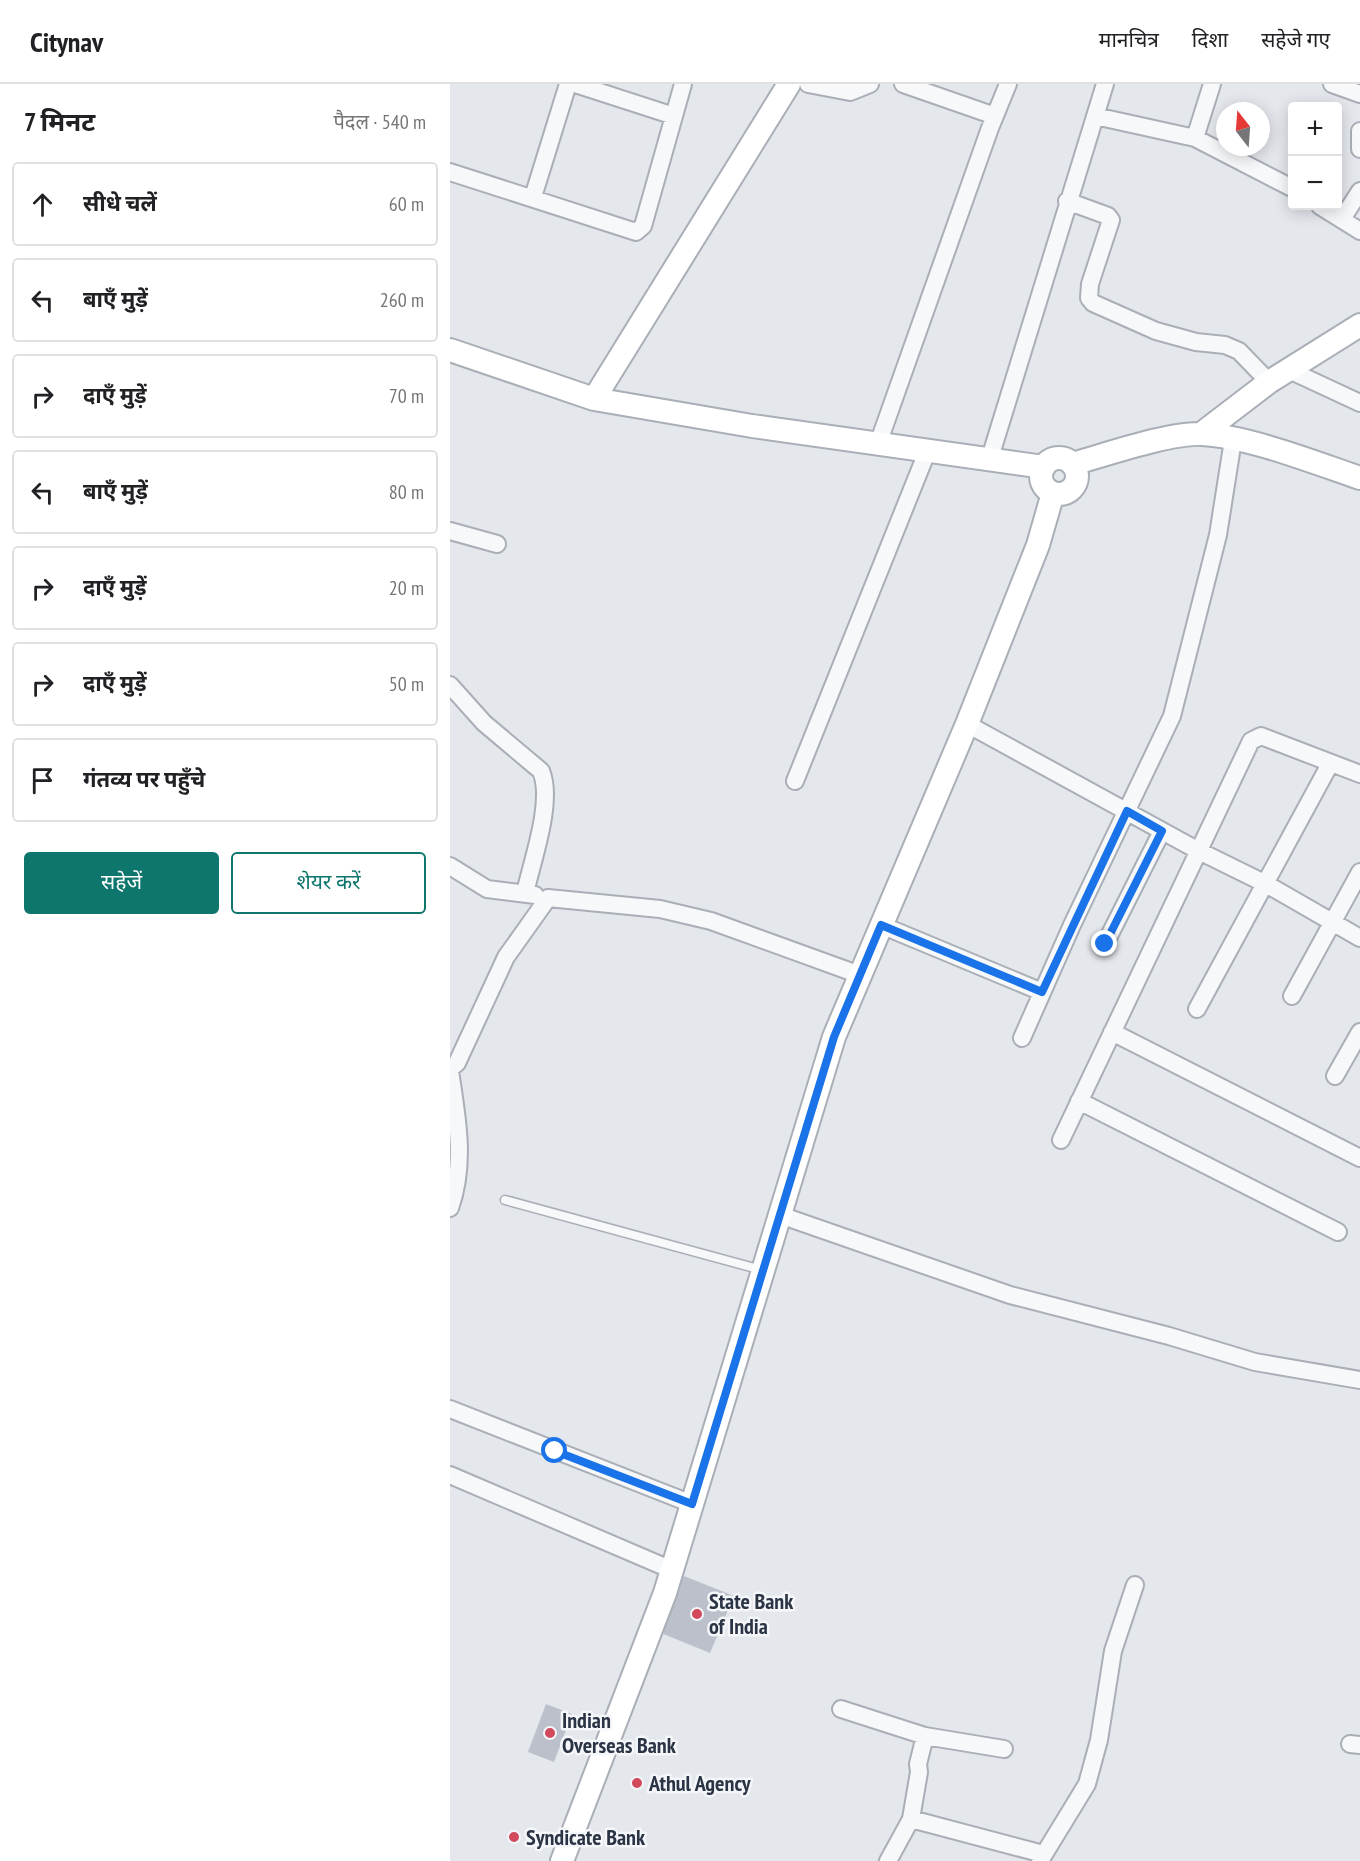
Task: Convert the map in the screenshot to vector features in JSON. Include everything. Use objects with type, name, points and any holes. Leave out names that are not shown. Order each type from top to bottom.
[{"type":"street","points":[[533,197],[568,84]]},
{"type":"street","points":[[575,84],[674,116]]},
{"type":"street","points":[[450,172],[636,232],[643,226],[683,84]]},
{"type":"street","points":[[594,399],[789,84]]},
{"type":"street","points":[[808,84],[850,92],[870,84]]},
{"type":"street","points":[[903,84],[994,116]]},
{"type":"street","points":[[878,444],[994,116],[1008,84]]},
{"type":"street","points":[[989,461],[1067,201],[1105,84]]},
{"type":"street","points":[[1196,138],[1212,84]]},
{"type":"street","points":[[1332,84],[1360,94]]},
{"type":"street","points":[[1095,116],[1196,138],[1288,185]]},
{"type":"street","points":[[1360,131],[1360,149]]},
{"type":"street","points":[[1342,219],[1360,191]]},
{"type":"street","points":[[1067,201],[1108,216],[1112,220],[1090,284],[1089,298],[1093,303],[1156,332],[1196,342],[1225,345],[1239,351],[1269,382]]},
{"type":"street","points":[[1327,210],[1360,231]]},
{"type":"street","points":[[1201,434],[1269,382],[1360,325]]},
{"type":"street","points":[[450,350],[594,399],[927,452],[1044,467]]},
{"type":"street","points":[[1289,370],[1360,403]]},
{"type":"street","points":[[1072,464],[1077,474],[1075,486],[1065,493],[1053,494],[1042,483],[1044,467],[1048,462],[1061,459],[1072,464],[1178,437],[1201,434],[1233,440],[1360,478]]},
{"type":"street","points":[[1022,1038],[1172,716],[1218,536],[1233,440]]},
{"type":"street","points":[[795,781],[927,452]]},
{"type":"street","points":[[562,1861],[672,1570],[834,1037],[967,724],[1038,544],[1053,494]]},
{"type":"street","points":[[450,531],[497,544]]},
{"type":"street","points":[[450,685],[483,723],[541,771],[544,779],[546,796],[525,893]]},
{"type":"street","points":[[967,724],[1197,850],[1266,884],[1332,924],[1360,938]]},
{"type":"street","points":[[1060,1140],[1197,850],[1254,737],[1261,736],[1360,774]]},
{"type":"street","points":[[1197,1010],[1330,764]]},
{"type":"street","points":[[1105,944],[1162,831]]},
{"type":"street","points":[[450,866],[480,887],[548,898],[660,909],[711,921],[860,975]]},
{"type":"street","points":[[1292,996],[1360,872]]},
{"type":"street","points":[[450,1208],[457,1187],[459,1132],[450,1070],[457,1063],[506,957],[548,898]]},
{"type":"street","points":[[881,925],[1042,992]]},
{"type":"street","points":[[1112,1032],[1360,1158]]},
{"type":"street","points":[[1335,1076],[1360,1032]]},
{"type":"street","points":[[1079,1101],[1338,1232]]},
{"type":"street","points":[[780,1215],[1010,1295],[1169,1336],[1255,1362],[1360,1380]]},
{"type":"street","points":[[450,1409],[692,1504]]},
{"type":"street","points":[[450,1475],[672,1570]]},
{"type":"street","points":[[911,1819],[1041,1858],[1087,1784],[1099,1740],[1113,1651],[1135,1585]]},
{"type":"street","points":[[841,1709],[925,1736],[1004,1749]]},
{"type":"street","points":[[888,1861],[911,1819],[919,1772],[918,1764],[925,1736]]},
{"type":"lane","points":[[505,1200],[764,1271]]},
{"type":"building","name":"State Bank of India","points":[[684,1576],[734,1596],[710,1653],[661,1633]]},
{"type":"building","name":"Indian Overseas Bank","points":[[546,1704],[572,1714],[554,1762],[528,1752]]},
{"type":"place","name":"State Bank of India","points":[[697,1614]]},
{"type":"place","name":"Indian Overseas Bank","points":[[550,1733]]},
{"type":"place","name":"Athul Agency","points":[[637,1783]]},
{"type":"place","name":"Syndicate Bank","points":[[514,1837]]},
{"type":"route","points":[[555,1451],[692,1504],[834,1037],[881,925],[1042,992],[1127,811],[1162,831],[1105,944]]}]
